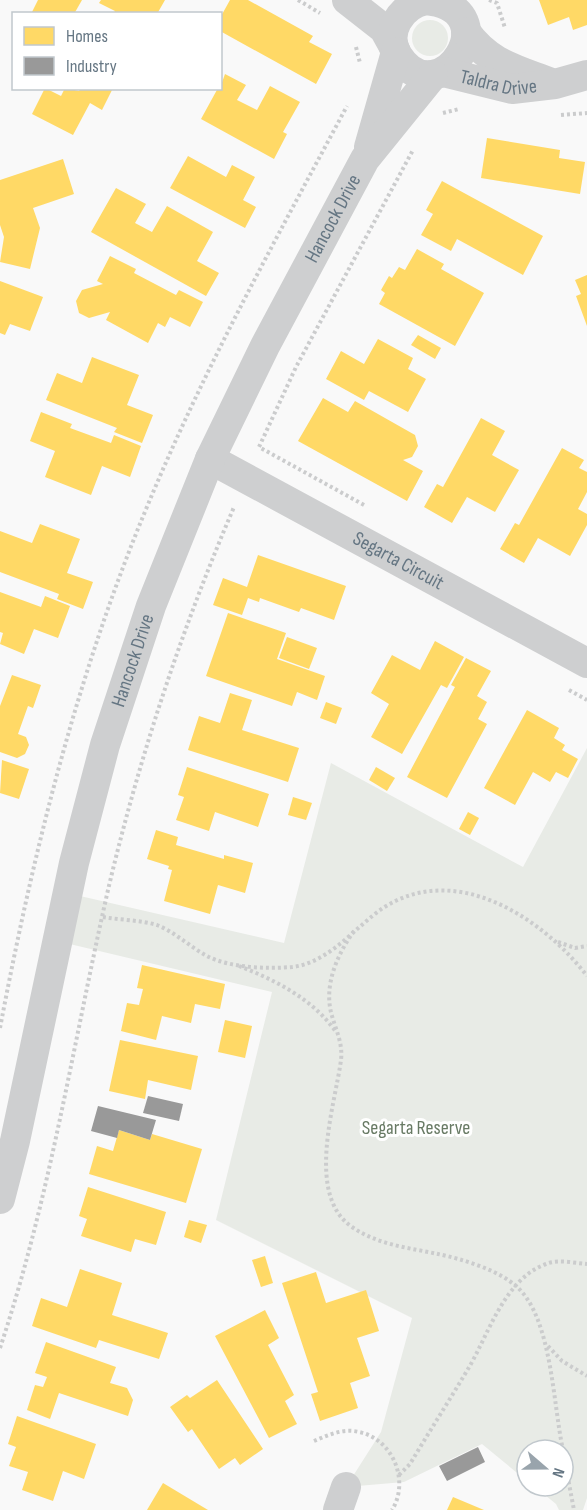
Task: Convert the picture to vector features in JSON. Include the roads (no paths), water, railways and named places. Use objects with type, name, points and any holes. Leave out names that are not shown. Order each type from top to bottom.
[{"type":"street","points":[[347,0],[384,29],[395,50],[410,69],[438,73],[462,56],[466,44],[467,18],[448,5],[416,1],[396,23],[393,35],[395,50]]},
{"type":"street","name":"Taldra Drive","points":[[467,18],[479,49],[494,59],[555,84]]},
{"type":"street","name":"Hancock Drive","points":[[365,159],[395,50]]},
{"type":"street","name":"Hancock Drive","points":[[0,1199],[15,1141],[67,893],[105,745],[151,606],[210,459],[265,346],[365,159],[438,73]]},
{"type":"street","name":"Taldra Drive","points":[[438,73],[512,89],[555,84],[587,75]]},
{"type":"street","name":"Segarta Circuit","points":[[210,459],[587,663]]},
{"type":"park label","name":"Segarta Reserve","points":[[416,1128]]}]
